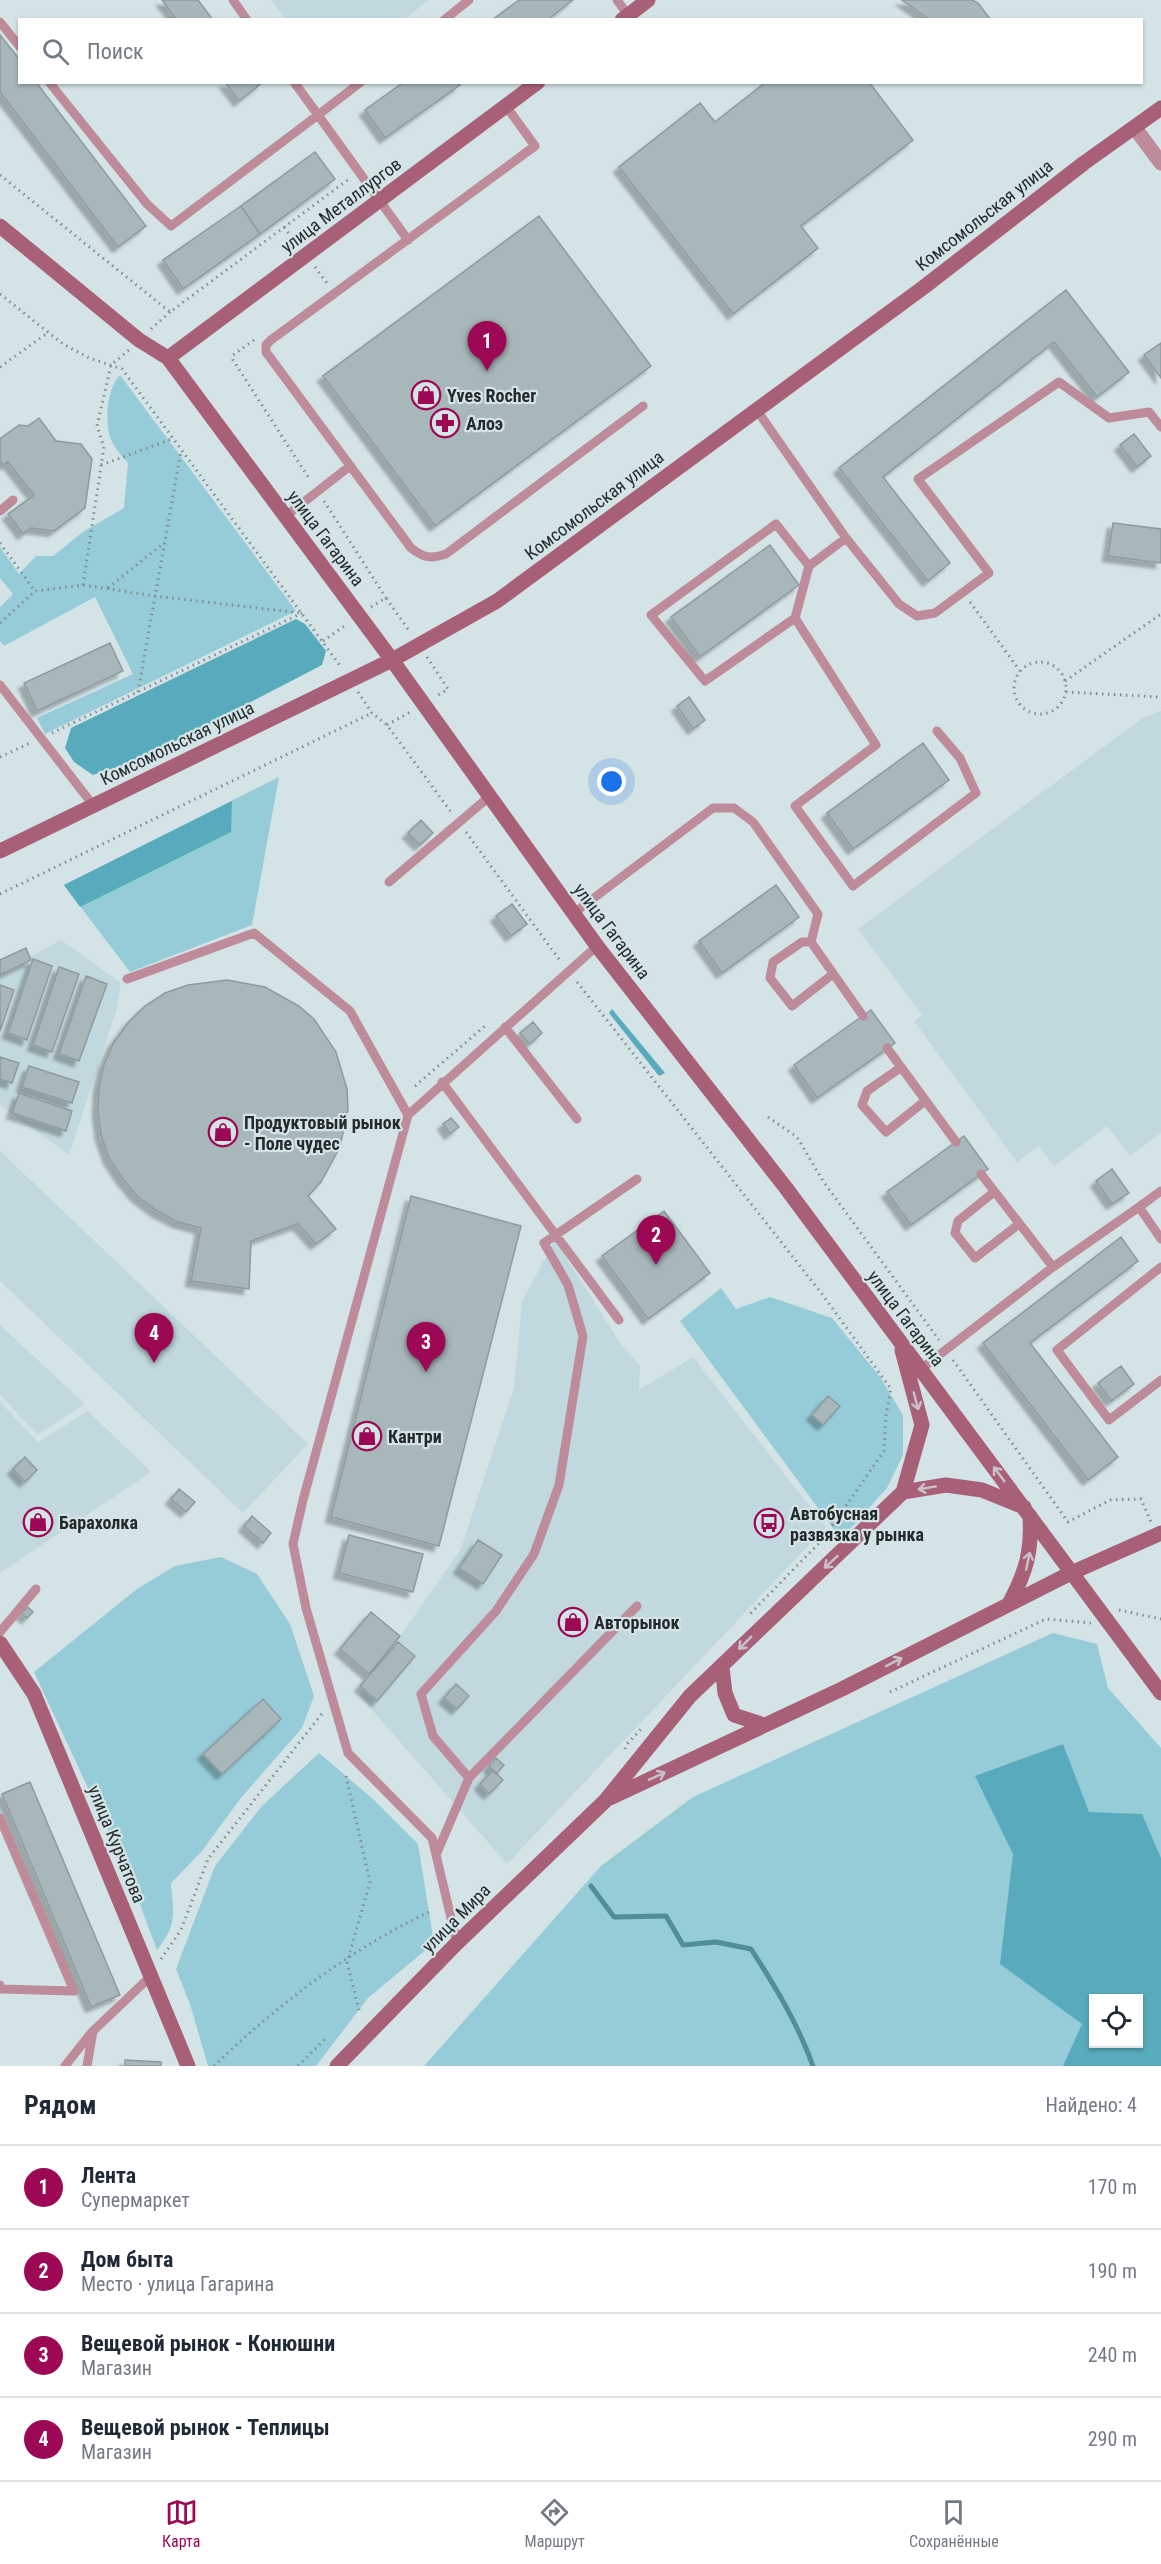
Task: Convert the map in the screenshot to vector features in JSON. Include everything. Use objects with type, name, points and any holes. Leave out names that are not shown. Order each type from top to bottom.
[{"type":"main road","points":[[625,17],[648,0]]},
{"type":"main road","name":"улица Металлургов","points":[[168,358],[535,84]]},
{"type":"main road","name":"Комсомольская улица","points":[[0,851],[392,660],[497,601],[924,287],[1084,163],[1161,108]]},
{"type":"main road","name":"улица Гагарина","points":[[0,226],[139,340],[168,358],[392,660],[597,946],[786,1188],[1161,1693]]},
{"type":"main road","points":[[604,1801],[690,1696],[903,1492],[922,1425],[901,1344]]},
{"type":"main road","points":[[903,1492],[946,1485],[982,1490],[1027,1511],[1032,1543],[1025,1574],[1010,1604]]},
{"type":"main road","points":[[604,1801],[764,1725],[1071,1573],[1159,1534]]},
{"type":"main road","name":"улица Курчатова","points":[[0,1643],[34,1694],[188,2066]]},
{"type":"main road","points":[[722,1667],[725,1693],[734,1715],[764,1725]]},
{"type":"main road","name":"улица Мира","points":[[337,2066],[457,1943],[604,1801]]},
{"type":"street","points":[[1135,128],[1161,163]]},
{"type":"lane","points":[[233,0],[246,18]]},
{"type":"lane","points":[[447,18],[470,0]]},
{"type":"lane","points":[[617,0],[625,17]]},
{"type":"lane","points":[[0,22],[18,44]]},
{"type":"lane","points":[[51,84],[147,204],[171,226],[358,84]]},
{"type":"lane","points":[[295,84],[381,199],[408,240]]},
{"type":"lane","points":[[506,106],[535,146],[266,345],[266,352],[411,548],[422,556],[433,558],[446,554],[643,406]]},
{"type":"lane","points":[[756,409],[846,538],[899,604],[916,616],[935,613],[989,573],[918,479],[1059,382],[1109,418],[1149,412],[1161,427]]},
{"type":"lane","points":[[286,516],[350,466]]},
{"type":"lane","points":[[0,511],[13,500]]},
{"type":"lane","points":[[809,566],[776,524],[651,615],[705,681],[795,618],[809,566],[846,538]]},
{"type":"lane","points":[[795,618],[876,745],[795,806],[853,886],[976,793],[960,758],[937,731]]},
{"type":"lane","points":[[0,685],[93,805]]},
{"type":"lane","points":[[389,882],[490,796]]},
{"type":"lane","points":[[573,913],[713,808],[734,808],[753,822],[818,914],[811,942],[863,1016]]},
{"type":"lane","points":[[127,980],[254,933],[350,1011],[408,1115]]},
{"type":"lane","points":[[811,942],[802,942],[773,962],[770,978],[792,1006],[833,974]]},
{"type":"lane","points":[[457,1943],[432,1838],[348,1753],[306,1608],[293,1544],[408,1115],[442,1082],[597,946]]},
{"type":"lane","points":[[505,1026],[577,1119]]},
{"type":"lane","points":[[887,1048],[956,1142]]},
{"type":"lane","points":[[900,1068],[867,1091],[862,1105],[886,1132],[925,1101]]},
{"type":"lane","points":[[442,1082],[618,1320]]},
{"type":"lane","points":[[981,1174],[1053,1267]]},
{"type":"lane","points":[[470,1778],[433,1736],[421,1694],[496,1611],[534,1554],[559,1485],[583,1336],[568,1285],[544,1243],[637,1179]]},
{"type":"lane","points":[[921,1369],[1053,1267],[1161,1191]]},
{"type":"lane","points":[[994,1192],[958,1221],[955,1233],[975,1258],[1019,1224]]},
{"type":"lane","points":[[1139,1207],[1161,1239]]},
{"type":"lane","points":[[1161,1267],[1057,1350],[1109,1420],[1161,1380]]},
{"type":"lane","points":[[0,1632],[36,1589]]},
{"type":"lane","points":[[436,1854],[470,1778],[637,1606]]},
{"type":"lane","points":[[0,1818],[74,1991],[1,1989],[0,1985]]},
{"type":"lane","points":[[65,2066],[93,2031],[151,1976]]},
{"type":"lane","points":[[87,2066],[93,2031]]},
{"type":"path","points":[[83,585],[104,447],[97,426],[111,365],[170,312],[360,171]]},
{"type":"path","points":[[0,175],[170,312]]},
{"type":"path","points":[[0,367],[48,332]]},
{"type":"path","points":[[101,465],[172,439]]},
{"type":"path","points":[[138,692],[181,451]]},
{"type":"path","points":[[107,588],[165,542]]},
{"type":"path","points":[[0,543],[35,591]]},
{"type":"path","points":[[0,623],[35,591],[83,585],[302,613],[66,726]]},
{"type":"path","points":[[963,593],[1020,671]]},
{"type":"path","points":[[1065,681],[1161,614]]},
{"type":"path","points":[[1045,662],[1060,671],[1065,681],[1066,692],[1056,708],[1049,712],[1032,712],[1024,708],[1015,694],[1015,685],[1020,671],[1029,664],[1045,662]]},
{"type":"path","points":[[1066,692],[1161,697]]},
{"type":"path","points":[[0,894],[372,713]]},
{"type":"path","points":[[561,961],[822,1294],[891,1389],[885,1415],[884,1451],[823,1539],[742,1623]]},
{"type":"path","points":[[768,1117],[797,1137],[823,1181],[946,1349],[1068,1522],[1110,1500],[1141,1499],[1159,1534]]},
{"type":"path","points":[[890,1692],[1046,1619],[1089,1624],[1118,1610],[1161,1619]]},
{"type":"path","points":[[151,1976],[181,1930],[208,1859],[333,1701]]},
{"type":"path","points":[[624,1758],[626,1745],[641,1728]]},
{"type":"path","points":[[346,1776],[370,1882],[347,1962],[359,2010]]},
{"type":"path","points":[[214,2066],[249,2032],[349,1956],[385,1933],[429,1912]]},
{"type":"path","points":[[298,2066],[327,2037]]},
{"type":"shaded area","points":[[271,0],[429,0],[406,18],[285,18]]},
{"type":"shaded area","points":[[120,375],[296,611],[45,734],[37,718],[133,674],[95,597],[4,646],[0,641],[0,607],[13,594],[0,578],[0,547],[19,574],[36,556],[53,556],[83,532],[124,508],[128,463],[112,442],[107,415],[112,388]]},
{"type":"shaded area","points":[[296,619],[305,624],[326,651],[322,665],[139,760],[93,775],[74,762],[65,748],[71,728]]},
{"type":"shaded area","points":[[1161,711],[1161,1133],[1130,1156],[1107,1126],[1054,1166],[1039,1146],[1017,1162],[914,1021],[922,1015],[858,929],[1141,719]]},
{"type":"shaded area","points":[[279,777],[252,925],[130,972],[64,885]]},
{"type":"shaded area","points":[[232,801],[231,832],[80,907],[64,885]]},
{"type":"shaded area","points":[[61,940],[121,983],[117,1008],[69,1155],[0,1105],[0,973]]},
{"type":"shaded area","points":[[612,1009],[665,1073],[659,1076],[609,1013]]},
{"type":"shaded area","points":[[0,1151],[308,1444],[243,1513],[0,1281]]},
{"type":"shaded area","name":"Авторынок","points":[[555,1240],[621,1344],[640,1366],[639,1390],[693,1357],[826,1527],[507,1864],[359,1695],[461,1549],[514,1388],[522,1301]]},
{"type":"shaded area","points":[[721,1288],[736,1309],[770,1297],[832,1318],[880,1377],[903,1415],[903,1455],[887,1488],[841,1539],[680,1321]]},
{"type":"shaded area","points":[[0,1325],[85,1404],[37,1435],[0,1394]]},
{"type":"shaded area","name":"Барахолка","points":[[0,1402],[38,1442],[88,1411],[151,1472],[0,1573]]},
{"type":"shaded area","points":[[221,1557],[257,1574],[290,1624],[314,1696],[302,1728],[240,1799],[202,1851],[171,1883],[173,1918],[164,1941],[157,1950],[130,1878],[34,1672],[137,1589],[175,1566]]},
{"type":"shaded area","points":[[1053,1633],[1097,1644],[1108,1688],[1161,1748],[1161,2066],[424,2066],[601,1866],[693,1797]]},
{"type":"shaded area","points":[[1063,1744],[1089,1812],[1142,1814],[1161,1858],[1161,2066],[1063,2066],[1082,2024],[1000,1964],[1013,1854],[975,1776]]},
{"type":"shaded area","points":[[319,1753],[374,1800],[418,1844],[434,1943],[368,1998],[316,2066],[208,2066],[190,2004],[176,1969],[215,1866],[261,1807]]},
{"type":"building","points":[[162,0],[198,0],[212,18],[176,18]]},
{"type":"building","points":[[519,0],[573,0],[550,18],[495,18]]},
{"type":"building","points":[[902,0],[972,0],[978,3],[989,18],[927,18]]},
{"type":"building","points":[[0,35],[18,58],[18,84],[38,84],[146,226],[118,247],[0,92]]},
{"type":"building","points":[[226,84],[261,84],[239,101]]},
{"type":"building","points":[[401,84],[460,85],[385,138],[365,110]]},
{"type":"building","points":[[763,84],[871,84],[913,140],[801,226],[818,248],[733,314],[619,167],[700,103],[715,122]]},
{"type":"building","points":[[315,152],[335,179],[260,234],[241,206]]},
{"type":"building","points":[[241,206],[260,234],[183,289],[163,260]]},
{"type":"building","points":[[539,216],[651,366],[435,526],[323,376]]},
{"type":"building","points":[[1066,290],[1129,372],[1097,397],[1054,342],[883,477],[950,563],[928,581],[839,468]]},
{"type":"building","points":[[1161,343],[1161,378],[1144,355]]},
{"type":"building","points":[[39,418],[56,441],[81,444],[92,459],[85,508],[54,531],[31,528],[23,534],[8,514],[34,495],[8,462],[3,465],[0,461],[0,439],[19,425],[28,426]]},
{"type":"building","points":[[1134,434],[1151,456],[1137,467],[1120,445]]},
{"type":"building","points":[[1113,523],[1161,529],[1161,563],[1108,556]]},
{"type":"building","points":[[770,545],[799,585],[700,657],[671,617]]},
{"type":"building","points":[[110,643],[123,671],[37,711],[24,683]]},
{"type":"building","points":[[689,697],[705,720],[693,729],[677,706]]},
{"type":"building","points":[[923,743],[949,780],[853,849],[827,813]]},
{"type":"building","points":[[421,820],[433,833],[420,845],[408,833]]},
{"type":"building","points":[[776,885],[799,917],[722,973],[699,941]]},
{"type":"building","points":[[512,904],[527,924],[511,936],[496,916]]},
{"type":"building","points":[[26,948],[31,960],[0,975],[0,960]]},
{"type":"building","points":[[33,959],[52,966],[27,1040],[8,1033]]},
{"type":"building","points":[[59,967],[79,974],[52,1052],[33,1045]]},
{"type":"building","points":[[86,976],[107,984],[79,1061],[59,1054]]},
{"type":"building","name":"Продуктовый рынок - Поле чудес","points":[[227,980],[265,987],[299,1006],[314,1019],[336,1052],[347,1089],[348,1109],[340,1147],[321,1182],[308,1196],[336,1229],[316,1244],[298,1224],[251,1241],[249,1289],[191,1281],[201,1228],[178,1222],[157,1211],[137,1196],[109,1158],[101,1135],[98,1111],[99,1087],[104,1064],[114,1042],[128,1023],[145,1006],[165,993],[188,985]]},
{"type":"building","points":[[0,985],[14,990],[0,1031]]},
{"type":"building","points":[[871,1010],[895,1043],[817,1098],[794,1065]]},
{"type":"building","points":[[533,1022],[542,1033],[530,1044],[520,1033]]},
{"type":"building","points":[[0,1057],[19,1063],[12,1083],[0,1079]]},
{"type":"building","points":[[29,1066],[79,1082],[72,1103],[22,1087]]},
{"type":"building","points":[[19,1093],[72,1111],[66,1131],[12,1113]]},
{"type":"building","points":[[451,1118],[459,1127],[450,1134],[443,1124]]},
{"type":"building","points":[[964,1136],[988,1169],[911,1225],[887,1192]]},
{"type":"building","points":[[1112,1169],[1129,1193],[1112,1204],[1096,1181]]},
{"type":"building","points":[[411,1196],[521,1226],[439,1546],[331,1517]]},
{"type":"building","points":[[664,1211],[710,1273],[648,1319],[602,1256]]},
{"type":"building","points":[[1121,1237],[1138,1261],[1030,1343],[1118,1457],[1088,1480],[983,1343]]},
{"type":"building","points":[[1121,1366],[1134,1384],[1111,1401],[1098,1383]]},
{"type":"building","points":[[828,1396],[840,1406],[823,1425],[812,1415]]},
{"type":"building","points":[[25,1457],[37,1470],[25,1482],[13,1469]]},
{"type":"building","points":[[179,1489],[195,1502],[186,1512],[171,1499]]},
{"type":"building","points":[[252,1516],[271,1533],[263,1543],[244,1526]]},
{"type":"building","points":[[349,1535],[423,1554],[413,1592],[339,1573]]},
{"type":"building","points":[[478,1540],[502,1555],[483,1584],[459,1568]]},
{"type":"building","points":[[28,1607],[33,1612],[27,1618],[21,1613]]},
{"type":"building","points":[[371,1612],[400,1636],[369,1674],[340,1649]]},
{"type":"building","points":[[398,1642],[415,1656],[377,1701],[360,1686]]},
{"type":"building","points":[[456,1684],[469,1696],[457,1709],[444,1698]]},
{"type":"building","points":[[263,1699],[281,1719],[222,1774],[203,1754]]},
{"type":"building","points":[[496,1758],[504,1765],[496,1774],[489,1766]]},
{"type":"building","points":[[493,1770],[503,1780],[489,1794],[480,1784]]},
{"type":"building","points":[[30,1782],[120,1995],[91,2007],[2,1794]]},
{"type":"building","points":[[125,2060],[161,2062],[161,2066],[125,2066]]},
{"type":"waterway","points":[[591,1886],[614,1917],[666,1916],[683,1945],[716,1942],[751,1949],[785,2006],[813,2066]]},
{"type":"place","name":"Лента","points":[[487,371]]},
{"type":"place","name":"Yves Rocher","points":[[426,395]]},
{"type":"place","name":"Алоэ","points":[[445,423]]},
{"type":"place","name":"Продуктовый рынок - Поле чудес","points":[[223,1132]]},
{"type":"place","name":"Дом быта","points":[[656,1265]]},
{"type":"place","name":"Вещевой рынок - Теплицы","points":[[154,1363]]},
{"type":"place","name":"Вещевой рынок - Конюшни","points":[[426,1372]]},
{"type":"place","name":"Кантри","points":[[367,1436]]},
{"type":"place","name":"Барахолка","points":[[38,1522]]},
{"type":"place","name":"Автобусная развязка у рынка","points":[[769,1523]]},
{"type":"place","name":"Авторынок","points":[[573,1622]]}]
